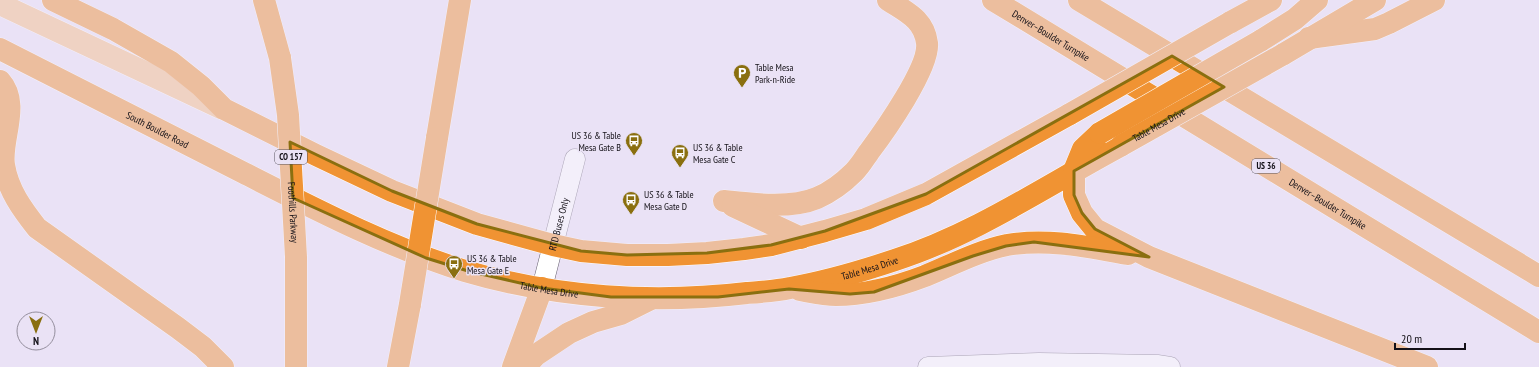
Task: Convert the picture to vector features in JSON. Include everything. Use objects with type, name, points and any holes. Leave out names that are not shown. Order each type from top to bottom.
[{"type":"highway","points":[[53,0],[113,29],[171,62],[201,86],[224,109],[392,191],[477,224],[553,245],[581,251],[627,255],[668,255],[744,250],[801,238],[866,219],[905,203],[938,187],[1271,0]]},
{"type":"highway","points":[[264,0],[280,58]]},
{"type":"highway","name":"CO 157","points":[[273,0],[280,58]]},
{"type":"highway","points":[[398,367],[410,304],[460,0]]},
{"type":"highway","points":[[801,238],[724,201],[766,205],[792,203],[816,198],[836,187],[855,171],[896,115],[923,62],[927,44],[918,20],[888,0]]},
{"type":"highway","name":"Denver–Boulder Turnpike","points":[[993,0],[1539,332]]},
{"type":"highway","points":[[1079,0],[1539,276]]},
{"type":"highway","points":[[1317,0],[1295,19],[1260,41],[1100,133],[1083,149],[1074,171],[1074,196],[1082,214],[1095,229],[1149,257],[1427,367]]},
{"type":"highway","name":"Table Mesa Drive","points":[[315,209],[426,258],[468,271],[542,288],[611,297],[651,299],[718,297],[789,289],[896,260],[954,237],[1017,205],[1074,171],[1282,55],[1375,0]]},
{"type":"highway","points":[[1309,38],[1374,29],[1434,0]]},
{"type":"highway","name":"South Boulder Road","points":[[0,49],[315,209]]},
{"type":"highway","name":"Foothills Parkway","points":[[280,58],[288,115],[296,256],[296,367]]},
{"type":"highway","points":[[0,81],[4,85],[9,103],[9,118],[4,164],[9,184],[21,207],[37,228],[178,328],[203,347],[222,367]]},
{"type":"highway","points":[[1469,234],[1539,258]]},
{"type":"highway","points":[[789,289],[835,295],[874,292],[923,276],[973,256],[1006,246],[1034,242],[1052,242],[1149,257]]},
{"type":"highway","points":[[513,367],[542,288]]},
{"type":"highway","points":[[525,367],[536,356],[569,333],[593,322],[621,314],[651,299]]},
{"type":"main road","points":[[0,4],[224,109]]},
{"type":"street","name":"RTD Buses Only","points":[[542,288],[575,160]]},
{"type":"street","points":[[928,367],[1039,363],[1157,365],[1170,367]]},
{"type":"highlighted area","points":[[1172,56],[1224,87],[1074,171],[1074,195],[1082,213],[1095,229],[1149,257],[1034,242],[1006,246],[973,256],[874,292],[850,294],[789,289],[718,297],[611,297],[542,288],[468,271],[426,258],[293,198],[290,142],[392,191],[477,224],[581,251],[627,255],[707,253],[771,245],[825,231],[926,194]]},
{"type":"place","name":"Table Mesa Park-n-Ride","points":[[742,88]]},
{"type":"place","name":"US 36 & Table Mesa Gate B","points":[[634,156]]},
{"type":"place","name":"US 36 & Table Mesa Gate C","points":[[680,168]]},
{"type":"place","name":"US 36 & Table Mesa Gate D","points":[[631,215]]},
{"type":"place","name":"US 36 & Table Mesa Gate E","points":[[454,279]]}]
